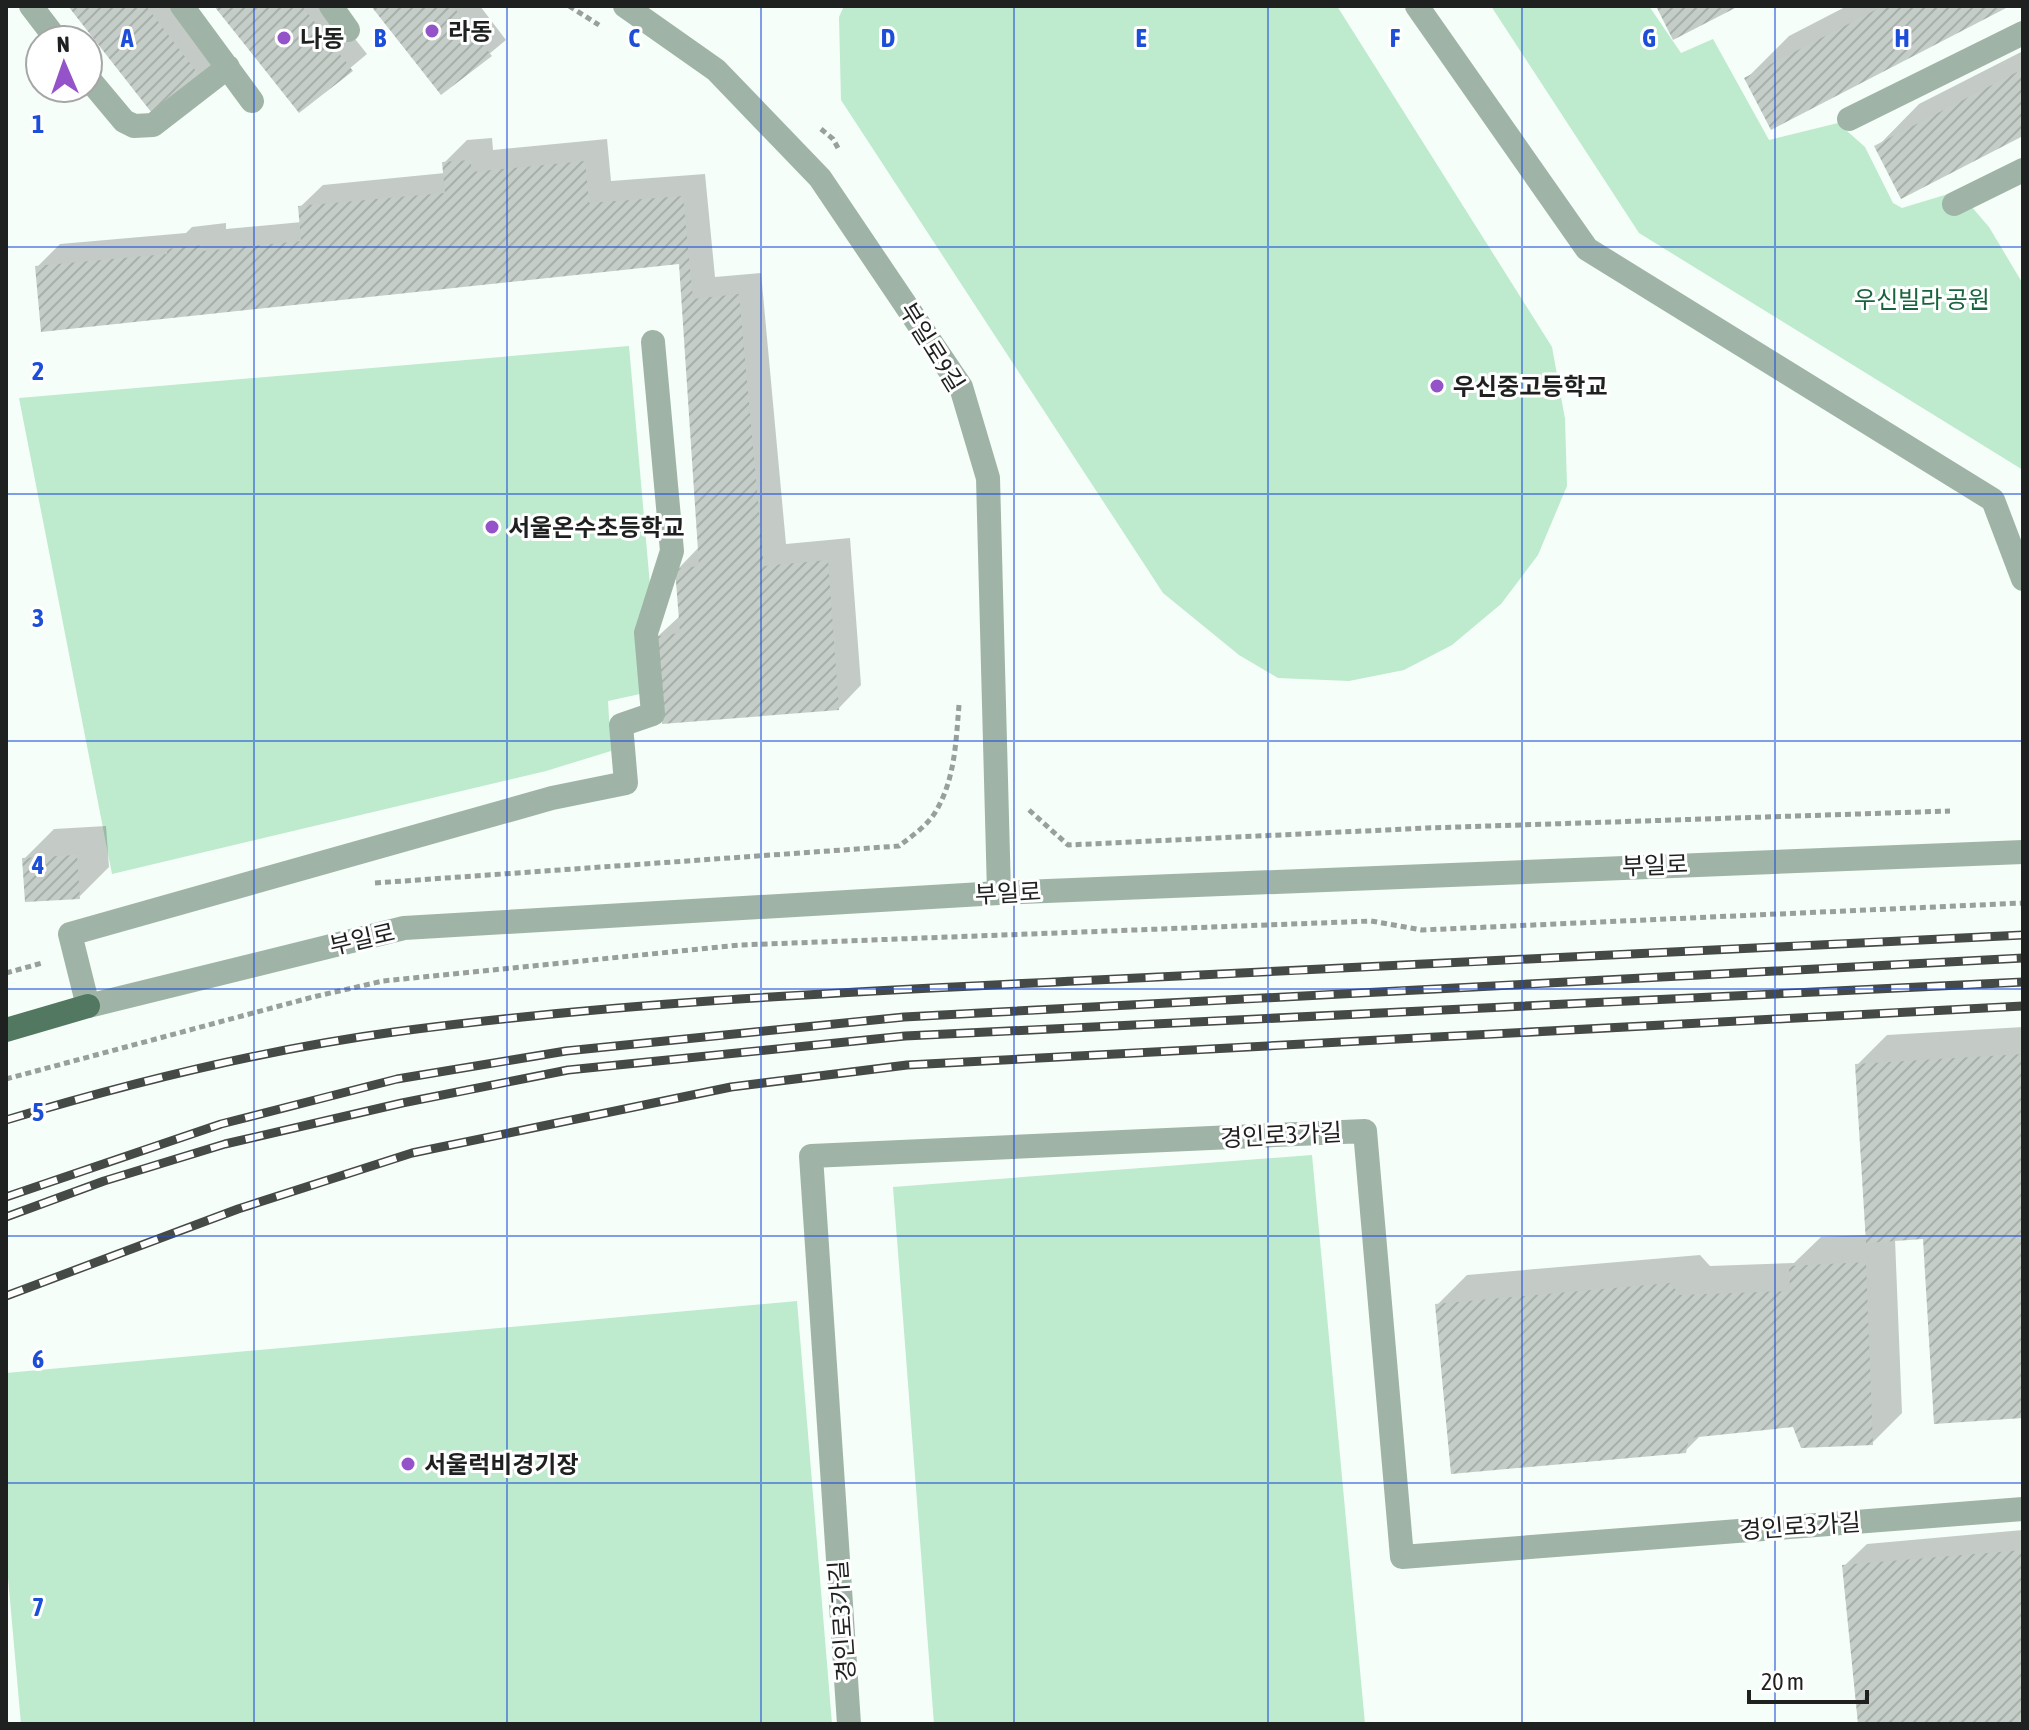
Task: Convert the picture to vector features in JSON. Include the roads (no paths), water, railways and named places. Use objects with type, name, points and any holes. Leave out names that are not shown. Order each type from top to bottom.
[{"type":"main road","name":"부일로","points":[[6,1030],[88,1006]]},
{"type":"street","points":[[31,6],[45,24]]},
{"type":"street","points":[[182,6],[252,101]]},
{"type":"street","points":[[331,6],[348,30]]},
{"type":"street","name":"부일로9길","points":[[625,6],[716,70],[820,178],[961,387],[988,478],[999,893]]},
{"type":"street","points":[[1417,6],[1587,249],[1993,500],[2023,579]]},
{"type":"street","points":[[1849,119],[2023,33]]},
{"type":"street","points":[[104,97],[124,121],[134,126],[153,125],[228,67]]},
{"type":"street","points":[[1954,204],[2023,170]]},
{"type":"street","points":[[88,1006],[70,934],[552,798],[626,783],[621,725],[653,714],[646,633],[672,551],[653,342]]},
{"type":"street","name":"부일로","points":[[88,1006],[404,928],[999,893],[2023,852]]},
{"type":"street","name":"경인로3가길","points":[[849,1724],[811,1156],[1365,1131],[1402,1557],[2023,1509]]},
{"type":"railway","points":[[6,1120],[150,1080],[296,1048],[394,1032],[563,1013],[904,989],[2023,935]]},
{"type":"railway","points":[[6,1197],[221,1124],[397,1079],[566,1051],[904,1017],[2023,958]]},
{"type":"railway","points":[[6,1217],[104,1181],[225,1144],[402,1103],[568,1070],[905,1036],[2023,982]]},
{"type":"railway","points":[[6,1296],[238,1209],[412,1153],[731,1087],[907,1065],[2023,1006]]},
{"type":"place","name":"라동","points":[[432,31]]},
{"type":"place","name":"나동","points":[[284,38]]},
{"type":"place","name":"우신중고등학교","points":[[1437,386]]},
{"type":"place","name":"서울온수초등학교","points":[[492,527]]},
{"type":"place","name":"서울럭비경기장","points":[[408,1464]]},
{"type":"park label","name":"우신빌라 공원","points":[[1922,299]]}]
